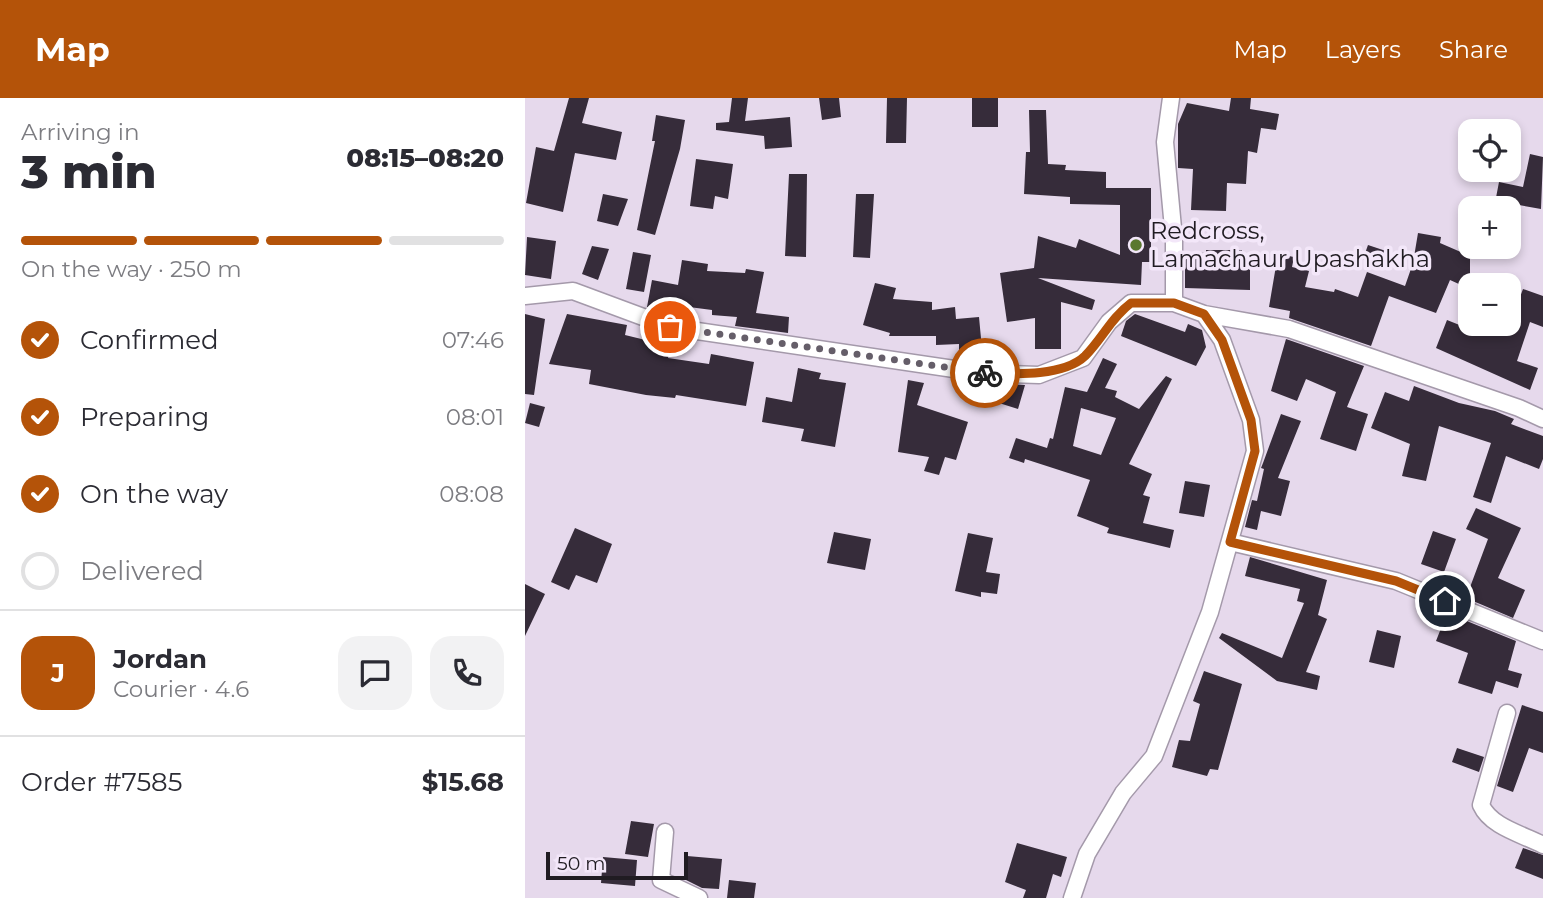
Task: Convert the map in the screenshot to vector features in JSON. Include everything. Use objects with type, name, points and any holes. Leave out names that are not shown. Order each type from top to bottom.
[{"type":"street","points":[[1171,98],[1165,142],[1174,239],[1174,303]]},
{"type":"street","points":[[525,296],[573,291],[670,327],[981,373],[1039,375],[1083,358],[1109,322],[1131,303],[1174,303],[1204,314],[1289,330],[1519,408],[1543,419]]},
{"type":"street","points":[[1072,898],[1087,854],[1123,793],[1154,756],[1210,612],[1255,451],[1251,420],[1222,340],[1204,314]]},
{"type":"street","points":[[1230,542],[1396,581],[1543,640]]},
{"type":"street","points":[[1507,713],[1481,805],[1485,816],[1493,822],[1543,845]]},
{"type":"street","points":[[666,832],[661,880],[699,898]]},
{"type":"building","points":[[569,98],[589,98],[582,123],[622,132],[616,160],[575,153],[563,212],[526,203],[536,147],[554,151]]},
{"type":"building","points":[[732,98],[748,98],[745,121],[790,117],[792,147],[765,149],[764,136],[716,130],[716,123],[729,122]]},
{"type":"building","points":[[819,98],[839,98],[841,117],[822,120]]},
{"type":"building","points":[[887,98],[907,98],[906,143],[886,143]]},
{"type":"building","points":[[972,98],[998,98],[998,127],[972,127]]},
{"type":"building","points":[[1231,98],[1251,98],[1250,109],[1279,114],[1276,130],[1261,128],[1257,153],[1248,151],[1246,184],[1227,183],[1226,211],[1191,210],[1193,169],[1178,168],[1178,124],[1187,103],[1229,111]]},
{"type":"building","points":[[1029,110],[1046,110],[1048,164],[1066,165],[1065,170],[1106,172],[1106,188],[1151,188],[1151,262],[1142,262],[1141,285],[1038,278],[1095,300],[1092,310],[1061,302],[1061,349],[1035,349],[1035,318],[1007,322],[1000,273],[1034,268],[1038,236],[1076,248],[1079,239],[1120,255],[1120,205],[1070,204],[1070,197],[1024,194],[1026,152],[1030,152]]},
{"type":"building","points":[[656,115],[685,120],[680,149],[655,235],[637,230],[655,141],[652,141]]},
{"type":"building","points":[[1530,154],[1543,157],[1541,209],[1521,205],[1521,196],[1496,196],[1499,182],[1523,187]]},
{"type":"building","points":[[696,159],[733,164],[728,199],[715,196],[713,209],[690,206]]},
{"type":"building","points":[[789,174],[807,174],[806,257],[785,256]]},
{"type":"building","points":[[603,194],[628,199],[618,226],[597,221]]},
{"type":"building","points":[[856,194],[874,194],[870,258],[853,257]]},
{"type":"building","points":[[1418,233],[1441,237],[1440,243],[1458,251],[1458,259],[1470,259],[1470,273],[1458,273],[1458,284],[1450,280],[1436,313],[1389,296],[1371,346],[1289,318],[1290,311],[1269,307],[1278,254],[1294,257],[1292,267],[1309,271],[1305,287],[1334,292],[1335,289],[1358,297],[1367,272],[1405,286],[1413,263]]},
{"type":"building","points":[[527,237],[556,241],[551,279],[525,275]]},
{"type":"building","points":[[1368,245],[1386,251],[1381,265],[1363,259]]},
{"type":"building","points":[[592,246],[609,249],[598,280],[582,274]]},
{"type":"building","points":[[1206,250],[1242,250],[1242,261],[1250,261],[1250,290],[1185,288],[1185,252],[1206,253]]},
{"type":"building","points":[[633,252],[651,255],[644,292],[626,289]]},
{"type":"building","points":[[682,260],[708,264],[707,271],[745,273],[746,269],[764,272],[756,313],[789,317],[788,333],[735,326],[737,317],[712,315],[712,310],[666,304],[665,313],[647,307],[652,280],[678,285]]},
{"type":"building","points":[[875,283],[896,288],[893,299],[932,302],[932,310],[955,307],[956,319],[979,317],[982,349],[959,351],[959,344],[936,345],[936,336],[889,336],[890,333],[863,325]]},
{"type":"building","points":[[1523,289],[1543,296],[1543,327],[1530,322],[1517,361],[1538,368],[1530,390],[1436,348],[1447,320],[1458,324],[1458,336],[1521,336]]},
{"type":"building","points":[[525,314],[545,319],[534,395],[525,394]]},
{"type":"building","points":[[567,314],[627,325],[625,335],[670,346],[668,358],[709,364],[711,354],[754,362],[746,406],[676,395],[675,398],[646,395],[589,384],[591,370],[549,364]]},
{"type":"building","points":[[1135,314],[1185,332],[1188,324],[1202,330],[1206,347],[1196,366],[1121,336],[1126,321]]},
{"type":"building","points":[[1286,339],[1364,366],[1347,407],[1368,414],[1356,451],[1320,439],[1336,392],[1306,379],[1297,401],[1271,391]]},
{"type":"building","points":[[1103,358],[1117,364],[1105,388],[1117,391],[1115,397],[1139,409],[1166,376],[1172,379],[1129,464],[1152,474],[1143,495],[1150,497],[1143,523],[1174,530],[1170,548],[1107,533],[1109,528],[1077,516],[1090,480],[1025,459],[1024,463],[1009,458],[1016,438],[1047,448],[1050,438],[1053,439],[1065,387],[1087,392]],"holes":[[[1081,408],[1116,418],[1101,455],[1073,446]]]},
{"type":"building","points":[[798,368],[821,373],[819,379],[846,383],[835,447],[801,441],[804,429],[762,422],[766,397],[792,402]]},
{"type":"building","points":[[908,380],[924,383],[917,405],[968,422],[956,460],[945,457],[939,475],[924,471],[929,457],[898,452]]},
{"type":"building","points":[[1005,384],[1025,385],[1018,409],[999,403]]},
{"type":"building","points":[[1414,386],[1459,403],[1495,411],[1514,419],[1511,424],[1543,436],[1543,459],[1539,469],[1506,456],[1491,503],[1473,497],[1491,443],[1439,426],[1426,481],[1402,476],[1410,444],[1371,428],[1385,392],[1409,401]]},
{"type":"building","points":[[530,403],[545,407],[539,427],[525,423]]},
{"type":"building","points":[[1281,414],[1301,421],[1278,478],[1290,481],[1281,516],[1261,511],[1257,530],[1245,527],[1252,500],[1257,501],[1264,469],[1261,468]]},
{"type":"building","points":[[1185,481],[1210,485],[1204,517],[1179,513]]},
{"type":"building","points":[[1476,508],[1521,528],[1498,578],[1525,590],[1513,618],[1466,598],[1488,539],[1466,529]]},
{"type":"building","points":[[575,528],[612,544],[597,583],[576,575],[569,590],[551,582]]},
{"type":"building","points":[[1433,531],[1456,539],[1444,572],[1421,564]]},
{"type":"building","points":[[834,532],[871,539],[865,570],[827,563]]},
{"type":"building","points":[[968,533],[993,538],[986,572],[1000,574],[997,594],[981,592],[981,597],[955,591]]},
{"type":"building","points":[[1250,557],[1327,580],[1318,615],[1327,619],[1306,672],[1320,676],[1317,690],[1277,681],[1219,638],[1222,633],[1282,658],[1304,603],[1297,601],[1300,589],[1245,576]]},
{"type":"building","points":[[525,584],[545,594],[525,636]]},
{"type":"building","points":[[1447,613],[1516,641],[1508,670],[1522,674],[1518,688],[1496,681],[1492,694],[1458,683],[1468,653],[1436,641]]},
{"type":"building","points":[[1377,630],[1401,636],[1394,668],[1369,662]]},
{"type":"building","points":[[1204,671],[1242,684],[1218,770],[1210,769],[1207,776],[1172,767],[1179,740],[1190,741],[1200,704],[1193,701]]},
{"type":"building","points":[[1522,705],[1543,712],[1543,753],[1529,748],[1513,792],[1497,786]]},
{"type":"building","points":[[1457,748],[1484,757],[1479,772],[1452,762]]},
{"type":"building","points":[[631,821],[654,824],[648,857],[625,854]]},
{"type":"building","points":[[1017,843],[1067,857],[1061,877],[1053,874],[1046,898],[1023,898],[1026,890],[1005,882]]},
{"type":"building","points":[[1523,848],[1543,855],[1543,879],[1515,868]]},
{"type":"building","points":[[687,856],[722,859],[719,889],[702,888],[684,879]]},
{"type":"building","points":[[603,857],[637,860],[635,886],[601,883]]},
{"type":"building","points":[[729,880],[756,883],[754,898],[727,898]]},
{"type":"way so far","points":[[670,327],[985,373]]},
{"type":"place","name":"Redcross, Lamachaur Upashakha","points":[[1136,245]]},
{"type":"route","points":[[985,373],[1039,375],[1083,358],[1109,322],[1131,303],[1174,303],[1204,314],[1222,340],[1251,420],[1255,451],[1230,542],[1396,581],[1445,601]]}]
